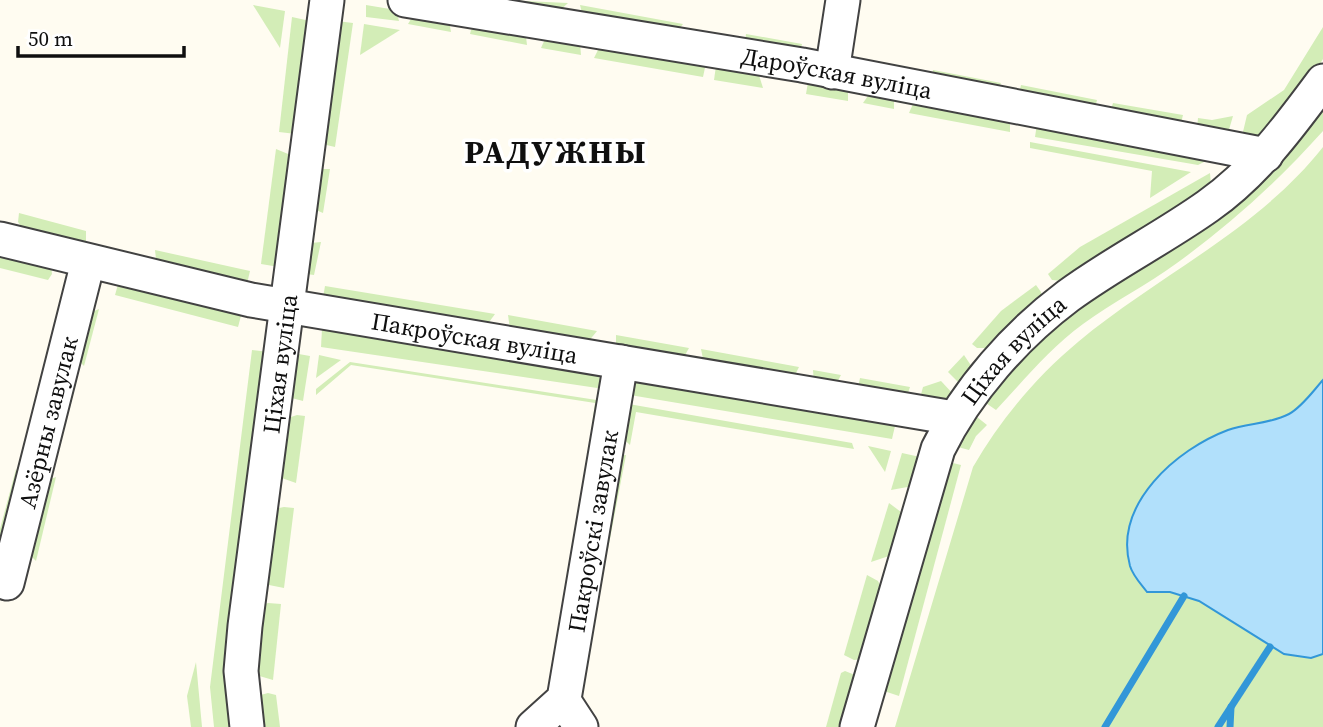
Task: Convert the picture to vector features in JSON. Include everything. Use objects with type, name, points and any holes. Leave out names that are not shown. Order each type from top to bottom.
[{"type":"street","name":"Ціхая вуліца","points":[[247,727],[241,671],[245,626],[327,0]]},
{"type":"street","name":"Дароўская вуліца","points":[[405,0],[832,72],[1266,155]]},
{"type":"street","points":[[832,72],[843,0]]},
{"type":"street","name":"Ціхая вуліца","points":[[856,727],[938,449],[954,418],[1006,353],[1061,302],[1209,205],[1266,155],[1323,81]]},
{"type":"street","name":"Пакроўская вуліца","points":[[0,239],[88,262],[286,305],[954,418]]},
{"type":"street","name":"Азёрны завулак","points":[[7,583],[88,262]]},
{"type":"street","name":"Пакроўскі завулак","points":[[533,727],[572,714],[621,362]]},
{"type":"green space","points":[[503,0],[568,3],[556,14]]},
{"type":"green space","points":[[253,5],[285,11],[280,48]]},
{"type":"green space","points":[[366,5],[396,10],[399,21],[366,17]]},
{"type":"green space","points":[[580,5],[683,24],[674,35],[583,17]]},
{"type":"green space","points":[[414,14],[449,20],[451,32],[408,24]]},
{"type":"green space","points":[[292,17],[310,21],[296,134],[279,132]]},
{"type":"green space","points":[[337,21],[353,23],[335,147],[318,143]]},
{"type":"green space","points":[[364,24],[400,30],[360,55]]},
{"type":"green space","points":[[479,24],[521,33],[526,37],[527,45],[470,34]]},
{"type":"green space","points":[[1323,27],[1323,59],[1303,91],[1262,136],[1242,136],[1247,115],[1284,90]]},
{"type":"green space","points":[[746,34],[802,44],[799,56],[745,43]]},
{"type":"green space","points":[[545,39],[580,43],[581,55],[541,48]]},
{"type":"green space","points":[[600,46],[706,63],[703,77],[594,58]]},
{"type":"green space","points":[[716,66],[758,72],[763,88],[714,80]]},
{"type":"green space","points":[[933,70],[1001,83],[998,89],[932,76]]},
{"type":"green space","points":[[808,82],[843,87],[848,92],[848,101],[806,94]]},
{"type":"green space","points":[[1021,85],[1097,100],[1094,112],[1018,98]]},
{"type":"green space","points":[[870,93],[894,99],[894,109],[863,103]]},
{"type":"green space","points":[[924,102],[1003,118],[1010,124],[1010,132],[909,113],[913,104]]},
{"type":"green space","points":[[1323,102],[1323,131],[1272,184],[1235,217],[1177,263],[1071,333],[996,410],[980,399],[1018,357]]},
{"type":"green space","points":[[1113,103],[1183,115],[1180,127],[1109,116]]},
{"type":"green space","points":[[1233,116],[1228,133],[1197,129],[1198,118],[1212,120]]},
{"type":"green space","points":[[1037,124],[1212,158],[1198,165],[1035,137]]},
{"type":"green space","points":[[1030,142],[1191,172],[1150,198],[1152,171],[1030,148]]},
{"type":"green space","points":[[1323,147],[1323,727],[895,727],[973,467],[1007,416],[1033,385],[1078,342],[1238,228],[1297,177]]},
{"type":"green space","points":[[276,149],[293,156],[279,267],[261,264]]},
{"type":"green space","points":[[321,169],[330,169],[323,213],[316,210]]},
{"type":"green space","points":[[1210,173],[1211,185],[1063,281],[1052,280],[1048,274],[1080,247]]},
{"type":"green space","points":[[19,213],[86,231],[86,241],[77,246],[24,230],[18,222]]},
{"type":"green space","points":[[321,242],[314,275],[299,273],[311,243]]},
{"type":"green space","points":[[155,250],[250,271],[246,288],[166,267],[156,259]]},
{"type":"green space","points":[[0,252],[51,265],[52,274],[48,280],[0,268]]},
{"type":"green space","points":[[119,281],[242,312],[238,327],[115,295]]},
{"type":"green space","points":[[1036,285],[1041,292],[1042,301],[993,348],[977,348],[972,344],[1001,311]]},
{"type":"green space","points":[[325,286],[495,314],[484,329],[322,303]]},
{"type":"green space","points":[[99,309],[84,366],[75,357],[87,314]]},
{"type":"green space","points":[[508,315],[597,331],[588,342],[510,329]]},
{"type":"green space","points":[[322,329],[592,369],[604,383],[604,389],[321,347]]},
{"type":"green space","points":[[616,335],[689,348],[684,357],[616,344]]},
{"type":"green space","points":[[701,349],[799,367],[794,377],[704,364]]},
{"type":"green space","points":[[252,350],[270,352],[234,602],[226,697],[230,727],[214,727],[210,687]]},
{"type":"green space","points":[[293,353],[310,356],[303,401],[288,397]]},
{"type":"green space","points":[[319,355],[341,360],[316,378]]},
{"type":"green space","points":[[964,355],[972,367],[960,384],[948,372]]},
{"type":"green space","points":[[350,362],[603,401],[596,441],[589,446],[595,403],[351,365],[316,395],[316,389]]},
{"type":"green space","points":[[813,370],[841,375],[834,388],[814,383]]},
{"type":"green space","points":[[860,378],[910,387],[905,402],[858,388]]},
{"type":"green space","points":[[639,381],[895,426],[892,439],[624,394],[630,385]]},
{"type":"green space","points":[[941,381],[954,395],[946,401],[919,402],[923,387]]},
{"type":"green space","points":[[623,403],[852,443],[854,449],[636,412],[630,445],[618,434]]},
{"type":"green space","points":[[972,413],[987,425],[976,436],[969,450],[950,445]]},
{"type":"green space","points":[[305,416],[296,483],[276,476],[288,418]]},
{"type":"green space","points":[[868,446],[891,451],[885,472]]},
{"type":"green space","points":[[902,453],[920,457],[913,486],[891,490]]},
{"type":"green space","points":[[626,455],[608,549],[601,542],[615,456]]},
{"type":"green space","points":[[945,461],[961,465],[899,696],[878,689]]},
{"type":"green space","points":[[16,469],[23,480],[0,543],[0,529]]},
{"type":"green space","points":[[56,477],[36,561],[25,550],[43,482]]},
{"type":"green space","points":[[889,503],[905,515],[892,555],[871,562]]},
{"type":"green space","points":[[294,508],[284,588],[264,584],[274,509]]},
{"type":"green space","points":[[867,575],[878,581],[881,587],[863,659],[854,660],[844,655]]},
{"type":"green space","points":[[268,603],[281,604],[273,680],[256,675],[260,606]]},
{"type":"green space","points":[[196,662],[202,727],[191,727],[187,696]]},
{"type":"green space","points":[[845,671],[855,675],[843,727],[826,727],[841,673]]},
{"type":"green space","points":[[268,693],[276,695],[280,727],[257,727],[257,696]]},
{"type":"water","points":[[1323,380],[1323,654],[1311,658],[1284,654],[1199,601],[1170,592],[1147,592],[1131,570],[1127,543],[1131,521],[1140,501],[1170,465],[1208,439],[1228,430],[1289,414],[1303,403]]},
{"type":"waterway","points":[[1105,727],[1184,596]]},
{"type":"waterway","points":[[1218,727],[1270,647]]},
{"type":"waterway","points":[[1230,727],[1231,707]]},
{"type":"district","name":"РАДУЖНЫ","points":[[556,152]]}]
